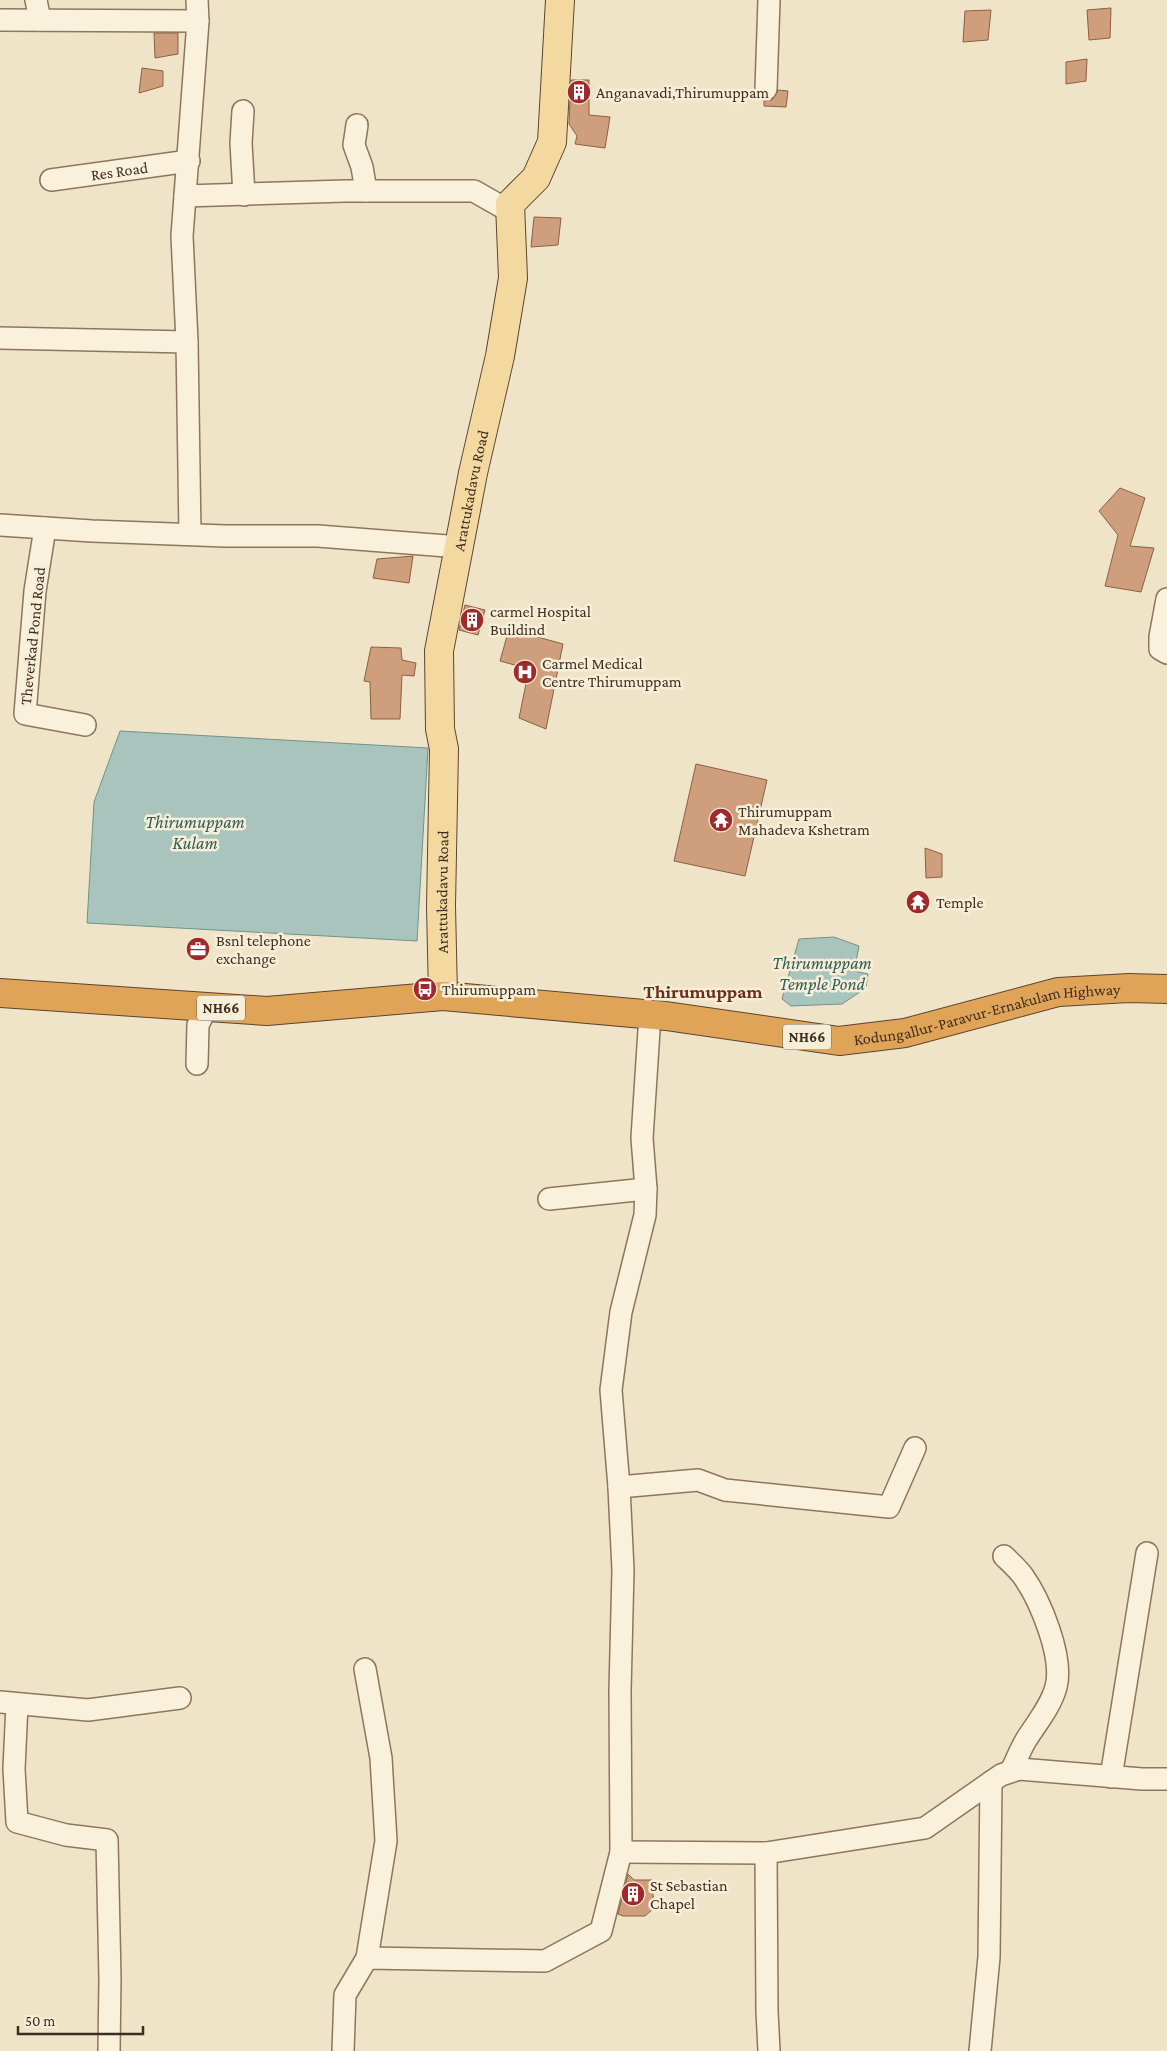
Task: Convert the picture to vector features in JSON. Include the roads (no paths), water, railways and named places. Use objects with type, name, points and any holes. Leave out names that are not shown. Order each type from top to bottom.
[{"type":"highway","name":"Kodungallur-Paravur-Ernakulam Highway","points":[[0,993],[267,1011],[443,996],[650,1015],[839,1041],[905,1033],[1058,992],[1129,988],[1167,989]]},
{"type":"main road","points":[[511,212],[510,204],[536,178],[552,142],[560,0]]},
{"type":"main road","name":"Arattukadavu Road","points":[[443,996],[441,906],[444,749],[440,729],[439,651],[473,472],[500,356],[513,278],[511,212]]},
{"type":"street","points":[[766,89],[769,0]]},
{"type":"street","points":[[0,20],[38,10],[197,10],[189,161],[182,236],[187,342],[190,534]]},
{"type":"street","points":[[243,111],[241,143],[244,195]]},
{"type":"street","points":[[357,125],[354,145],[362,166],[366,191]]},
{"type":"street","name":"Res Road","points":[[50,180],[189,161]]},
{"type":"street","points":[[186,196],[366,191],[474,191],[511,212]]},
{"type":"street","points":[[0,338],[187,342]]},
{"type":"street","points":[[0,525],[190,534],[318,536],[460,547]]},
{"type":"street","name":"Theverkad Pond Road","points":[[45,528],[35,591],[24,714],[85,725]]},
{"type":"street","points":[[1167,599],[1160,637],[1160,649],[1167,653]]},
{"type":"street","points":[[197,1064],[198,1025],[208,1007]]},
{"type":"street","points":[[367,1958],[545,1961],[600,1931],[621,1852],[620,1691],[623,1570],[611,1390],[621,1312],[645,1215],[646,1189],[642,1138],[650,1015]]},
{"type":"street","points":[[549,1199],[646,1189]]},
{"type":"street","points":[[619,1488],[698,1480],[725,1490],[889,1507],[915,1448]]},
{"type":"street","points":[[1111,1777],[1147,1553]]},
{"type":"street","points":[[1004,1556],[1023,1576],[1042,1612],[1058,1664],[1056,1687],[1011,1771]]},
{"type":"street","points":[[343,2051],[344,1995],[367,1958],[386,1840],[381,1758],[365,1669]]},
{"type":"street","points":[[109,2051],[110,1979],[107,1840],[66,1834],[17,1822],[8,1703],[88,1710],[180,1698]]},
{"type":"street","points":[[621,1852],[766,1853],[925,1828],[1001,1774],[1019,1769],[1111,1777],[1167,1779]]},
{"type":"street","points":[[980,2051],[989,1956],[992,1782]]},
{"type":"street","points":[[766,1853],[769,2051]]},
{"type":"water","name":"Thirumuppam Kulam","points":[[120,731],[428,748],[417,941],[87,923],[94,802]]},
{"type":"water","name":"Thirumuppam Temple Pond","points":[[834,937],[859,946],[854,971],[868,974],[866,988],[842,1004],[791,1006],[782,999],[799,939]]},
{"type":"place","name":"Anganavadi,Thirumuppam","points":[[579,92]]},
{"type":"place","name":"carmel Hospital Buildind","points":[[472,620]]},
{"type":"place","name":"Carmel Medical Centre Thirumuppam","points":[[525,672]]},
{"type":"place","name":"Thirumuppam Mahadeva Kshetram","points":[[721,820]]},
{"type":"place","name":"Temple","points":[[918,902]]},
{"type":"place","name":"Bsnl telephone exchange","points":[[198,949]]},
{"type":"place","name":"Thirumuppam","points":[[425,989]]},
{"type":"place","name":"St Sebastian Chapel","points":[[633,1894]]},
{"type":"district","name":"Thirumuppam","points":[[703,991]]}]
